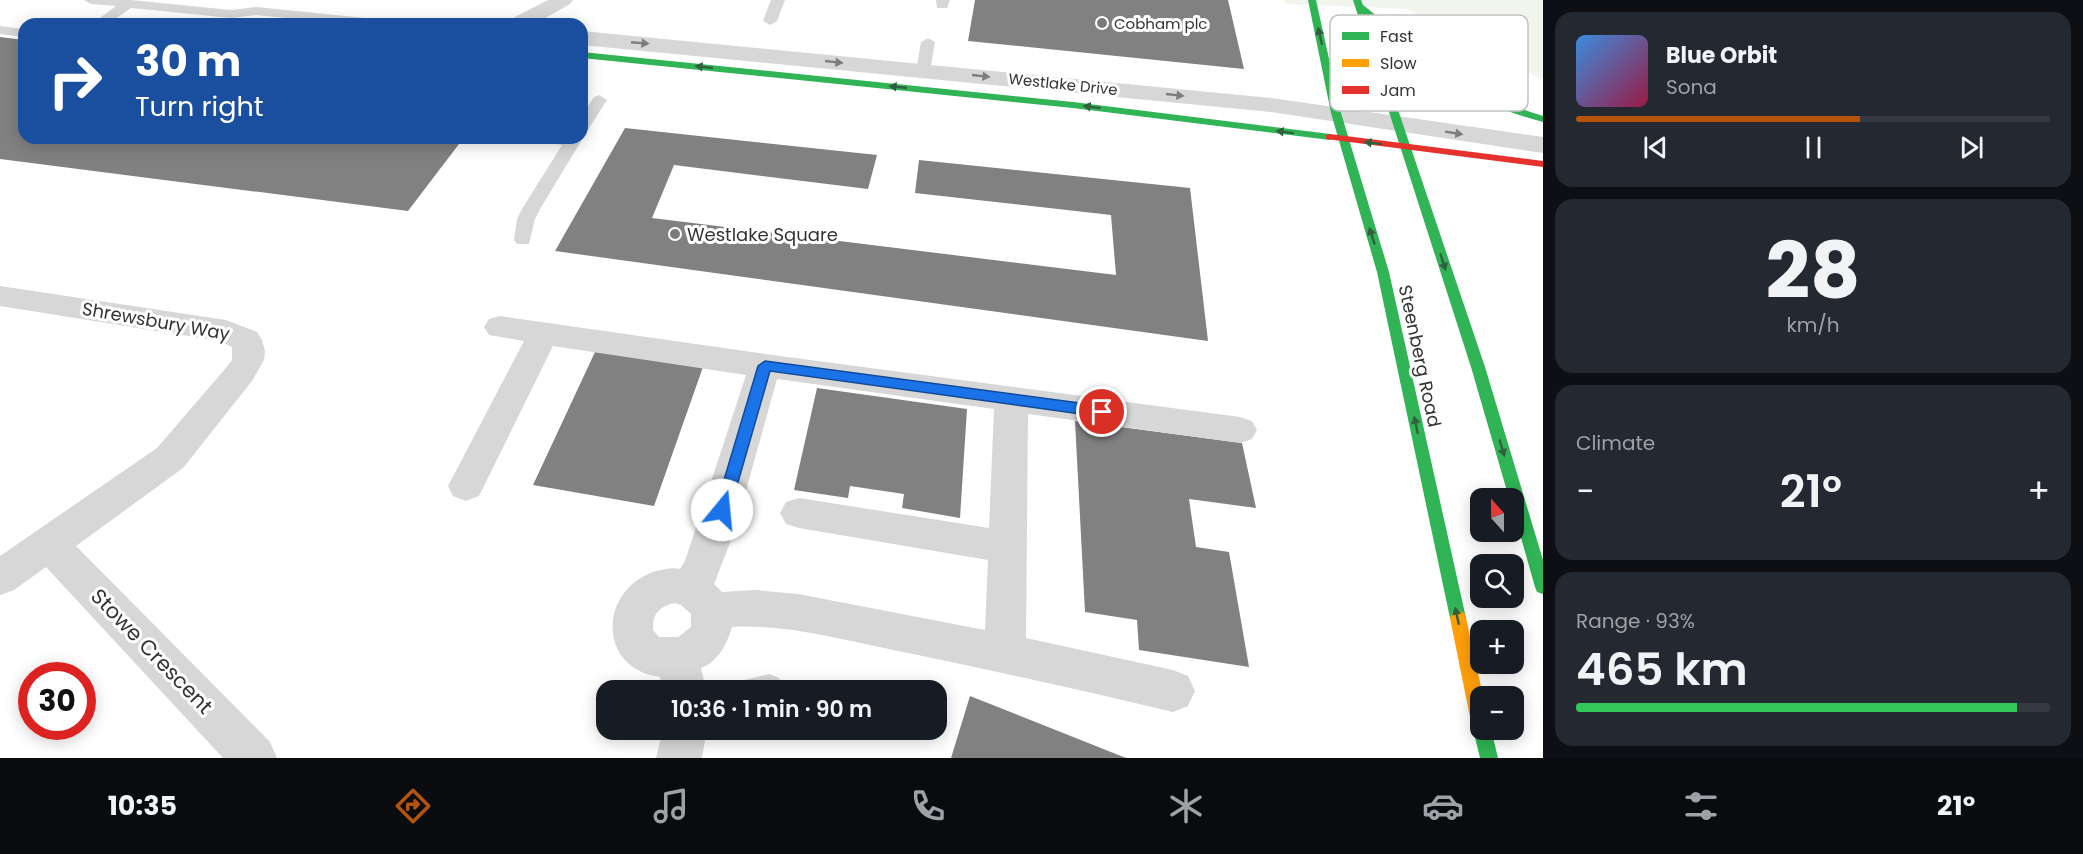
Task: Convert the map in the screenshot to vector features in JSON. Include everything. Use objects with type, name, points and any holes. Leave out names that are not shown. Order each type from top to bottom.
[{"type":"main road","name":"Steenberg Road","points":[[1312,0],[1330,85]]},
{"type":"main road","points":[[1357,2],[1371,15]]},
{"type":"main road","name":"Westlake Drive","points":[[588,57],[1073,105],[1543,164]]},
{"type":"main road","points":[[1392,111],[1479,368],[1543,587]]},
{"type":"main road","points":[[1519,111],[1543,119]]},
{"type":"main road","name":"Steenberg Road","points":[[1336,113],[1383,272],[1472,686]]},
{"type":"main road","points":[[1485,740],[1489,758]]},
{"type":"street","points":[[530,18],[563,0]]},
{"type":"street","points":[[567,18],[570,0]]},
{"type":"street","name":"Westlake Drive","points":[[588,39],[1336,113],[1543,145]]},
{"type":"street","name":"Shrewsbury Way","points":[[0,296],[226,331],[246,340],[250,354],[247,364],[237,378],[170,458],[50,545],[0,578]]},
{"type":"street","points":[[500,327],[765,366],[1240,430]]},
{"type":"street","points":[[466,486],[544,333]]},
{"type":"street","points":[[765,366],[716,530],[702,569],[701,600],[713,626],[707,639],[681,674],[668,659],[652,656],[639,648],[633,635],[632,618],[638,604],[657,589],[674,585],[701,600],[797,612],[1005,652],[1173,692]]},
{"type":"street","points":[[1005,652],[1005,547],[1011,399]]},
{"type":"street","points":[[799,513],[1005,547]]},
{"type":"street","name":"Stowe Crescent","points":[[50,545],[254,758]]},
{"type":"street","points":[[679,758],[682,740]]},
{"type":"lane","points":[[91,0],[242,18]]},
{"type":"lane","points":[[237,17],[256,10],[270,0]]},
{"type":"lane","points":[[770,21],[778,0]]},
{"type":"lane","points":[[108,18],[128,4]]},
{"type":"lane","points":[[256,10],[330,18]]},
{"type":"lane","points":[[0,30],[18,32]]},
{"type":"lane","points":[[923,71],[928,42]]},
{"type":"lane","points":[[588,117],[599,100]]},
{"type":"lane","points":[[522,240],[526,219],[531,209],[572,144]]},
{"type":"shaded area","points":[[1284,0],[1543,0],[1543,80],[1528,72],[1528,15],[1418,15],[1407,9],[1285,4]]},
{"type":"building","name":"Cobham plc","points":[[975,0],[1228,0],[1244,69],[968,41]]},
{"type":"building","points":[[0,37],[18,39],[18,144],[459,144],[408,211],[0,159]]},
{"type":"building","name":"Westlake Square","points":[[625,128],[877,155],[868,189],[674,165],[652,218],[1116,275],[1111,215],[915,193],[919,160],[1190,188],[1208,341],[555,251]]},
{"type":"building","points":[[595,352],[703,367],[654,506],[533,485]]},
{"type":"building","points":[[817,388],[967,409],[960,518],[902,508],[904,494],[850,486],[848,498],[794,490]]},
{"type":"building","points":[[1075,421],[1242,443],[1256,508],[1189,499],[1196,547],[1229,552],[1249,667],[1139,650],[1137,620],[1085,612]]},
{"type":"building","points":[[970,696],[1126,758],[951,758]]},
{"type":"traffic: fast","points":[[1312,0],[1330,85]]},
{"type":"traffic: fast","points":[[1357,0],[1362,15]]},
{"type":"traffic: fast","points":[[1361,7],[1369,15]]},
{"type":"traffic: fast","points":[[588,56],[1073,105],[1330,137]]},
{"type":"traffic: fast","points":[[1336,111],[1383,272],[1458,618]]},
{"type":"traffic: fast","points":[[1394,111],[1478,367],[1543,587]]},
{"type":"traffic: fast","points":[[1519,111],[1543,119]]},
{"type":"traffic: fast","points":[[1485,740],[1489,758]]},
{"type":"traffic: slow","points":[[1458,618],[1472,686]]},
{"type":"traffic: jam","points":[[1330,137],[1543,164]]},
{"type":"place","name":"Cobham plc","points":[[1102,23]]},
{"type":"place","name":"Westlake Square","points":[[675,234]]},
{"type":"route","points":[[722,510],[765,366],[1102,412]]}]
